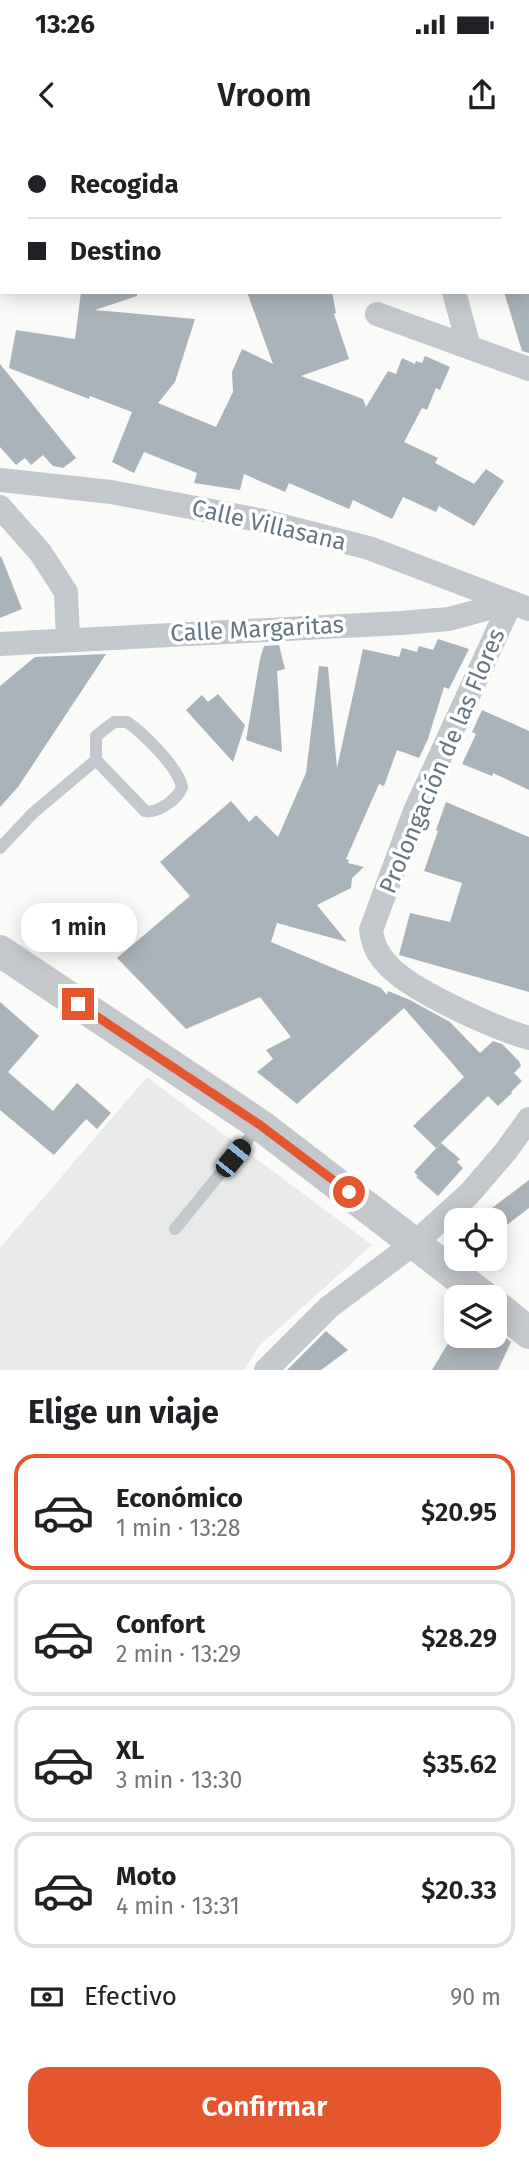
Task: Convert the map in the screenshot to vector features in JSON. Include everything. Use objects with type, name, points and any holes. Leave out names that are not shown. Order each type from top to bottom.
[{"type":"street","points":[[455,294],[468,347]]},
{"type":"street","points":[[377,314],[529,369]]},
{"type":"street","name":"Calle Villasana","points":[[0,480],[111,492],[264,521],[369,548],[520,605]]},
{"type":"street","points":[[0,507],[40,552],[66,592],[68,639]]},
{"type":"street","name":"Calle Margaritas","points":[[0,644],[401,623],[449,618],[520,605]]},
{"type":"street","name":"Prolongación de las Flores","points":[[520,605],[415,811],[371,930],[374,947],[402,979],[461,1011],[529,1038]]},
{"type":"street","points":[[0,951],[260,1125],[469,1285]]},
{"type":"street","points":[[266,1370],[329,1307],[416,1242],[469,1194],[529,1119]]},
{"type":"street","points":[[507,1316],[529,1333]]},
{"type":"lane","points":[[0,848],[33,813],[96,760],[96,736],[114,722],[127,722],[139,731],[175,772],[182,787],[180,793],[157,810],[151,813],[145,811],[96,760]]},
{"type":"lane","points":[[174,1229],[260,1125]]},
{"type":"shaded area","points":[[147,1077],[372,1245],[259,1346],[244,1370],[0,1370],[0,1248]]},
{"type":"building","points":[[81,294],[137,294],[95,310],[195,319],[175,382],[158,403],[216,427],[233,392],[232,372],[242,349],[273,364],[248,294],[332,294],[334,314],[349,359],[301,376],[363,399],[366,407],[388,371],[396,374],[402,358],[415,364],[416,361],[422,363],[425,356],[450,367],[440,390],[436,388],[427,410],[422,408],[404,442],[438,458],[435,463],[474,484],[486,469],[504,481],[474,526],[439,506],[436,512],[403,497],[392,519],[353,500],[349,509],[289,483],[285,492],[244,474],[240,490],[194,483],[197,473],[144,452],[134,473],[112,462],[132,412],[90,396],[89,399],[9,368],[16,330],[75,339]]},
{"type":"building","points":[[505,294],[529,294],[529,353],[522,351]]},
{"type":"building","points":[[0,364],[76,458],[63,468],[53,466],[43,455],[31,465],[25,458],[16,465],[0,447]]},
{"type":"building","points":[[0,557],[22,609],[0,618]]},
{"type":"building","points":[[438,639],[469,649],[449,689],[444,687],[428,739],[419,758],[397,750],[384,786],[379,784],[346,859],[349,860],[348,863],[364,867],[352,878],[351,888],[317,905],[347,942],[277,923],[271,942],[381,988],[387,995],[388,991],[410,1000],[450,1022],[480,1053],[493,1041],[502,1044],[519,1061],[521,1066],[514,1073],[522,1081],[512,1093],[498,1106],[488,1096],[436,1148],[413,1126],[464,1077],[404,1008],[297,1104],[257,1072],[273,1059],[266,1050],[291,1037],[260,997],[186,1029],[117,958],[190,896],[160,862],[231,801],[249,822],[256,815],[278,837],[306,773],[319,666],[328,667],[337,768],[363,649],[399,657],[402,648],[417,652],[419,646],[433,650]]},
{"type":"building","points":[[279,645],[285,669],[277,671],[282,752],[246,740],[264,646]]},
{"type":"building","points":[[106,654],[18,787],[0,807],[0,686],[35,657]]},
{"type":"building","points":[[218,694],[245,725],[233,762],[186,710],[202,695],[208,702]]},
{"type":"building","points":[[482,710],[529,731],[529,790],[493,773],[492,776],[462,764],[476,734],[472,732]]},
{"type":"building","points":[[446,802],[529,837],[529,992],[399,955],[410,913],[450,922],[462,883],[424,871]]},
{"type":"building","points":[[0,1002],[39,1036],[8,1072],[53,1111],[77,1083],[111,1113],[97,1129],[86,1119],[54,1155],[0,1110]]},
{"type":"building","points":[[441,1143],[460,1159],[457,1162],[463,1168],[438,1196],[416,1177],[418,1176],[414,1172]]},
{"type":"building","points":[[529,1180],[529,1208],[507,1225],[507,1208],[492,1208]]},
{"type":"building","points":[[326,1331],[348,1350],[321,1370],[287,1370]]},
{"type":"building","points":[[507,1338],[511,1342],[498,1370],[432,1370],[445,1348],[507,1348]]},
{"type":"route","points":[[78,1004],[260,1125],[349,1192]]}]
